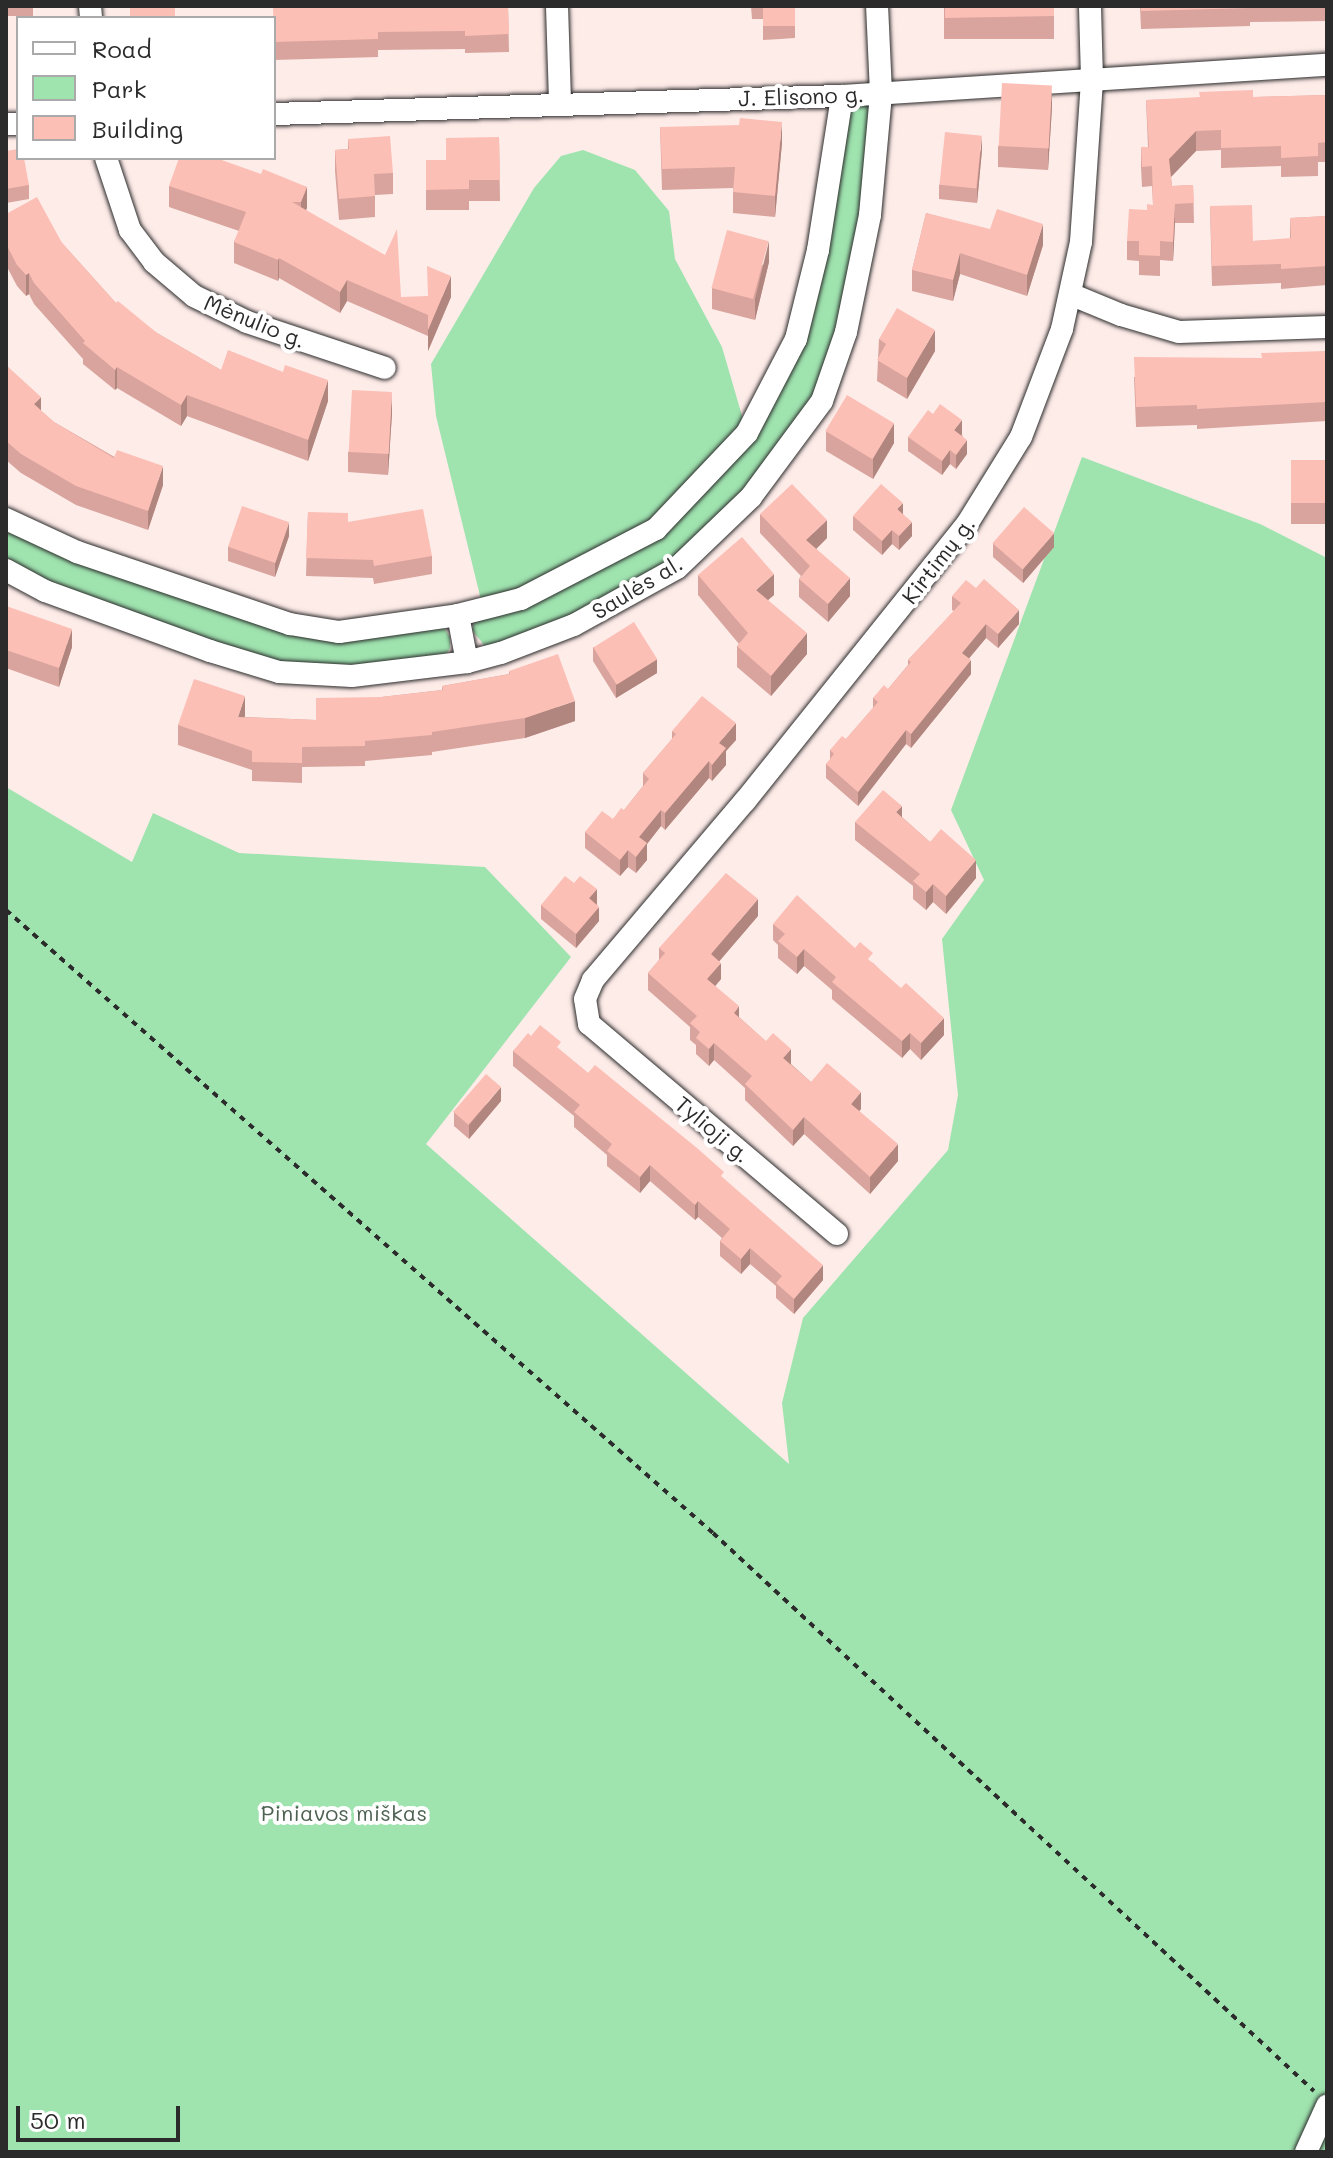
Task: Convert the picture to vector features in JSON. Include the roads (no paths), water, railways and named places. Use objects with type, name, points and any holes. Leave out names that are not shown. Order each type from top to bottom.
[{"type":"street","points":[[557,6],[560,104]]},
{"type":"street","name":"Saulės al.","points":[[6,570],[45,591],[279,672],[352,676],[467,662],[574,625],[677,568],[751,497],[822,401],[846,332],[870,215],[881,93],[877,6]]},
{"type":"street","name":"Kirtimų g.","points":[[589,1024],[585,999],[593,980],[745,801],[967,524],[1021,437],[1062,329],[1081,242],[1092,79],[1090,6]]},
{"type":"street","name":"J. Elisono g.","points":[[276,114],[842,96],[1327,65]]},
{"type":"street","name":"Saulės al.","points":[[6,519],[77,552],[290,624],[339,632],[458,615],[521,599],[656,529],[747,433],[796,339],[818,250],[842,96]]},
{"type":"street","name":"Mėnulio g.","points":[[107,160],[120,209],[130,230],[154,262],[194,296],[247,322],[385,368]]},
{"type":"street","points":[[1070,294],[1121,315],[1179,332],[1327,327]]},
{"type":"street","points":[[458,615],[467,662]]},
{"type":"street","name":"Tylioji g.","points":[[589,1024],[837,1234]]},
{"type":"street","points":[[1306,2152],[1321,2100]]},
{"type":"park label","name":"Piniavos miškas","points":[[344,1813]]}]
